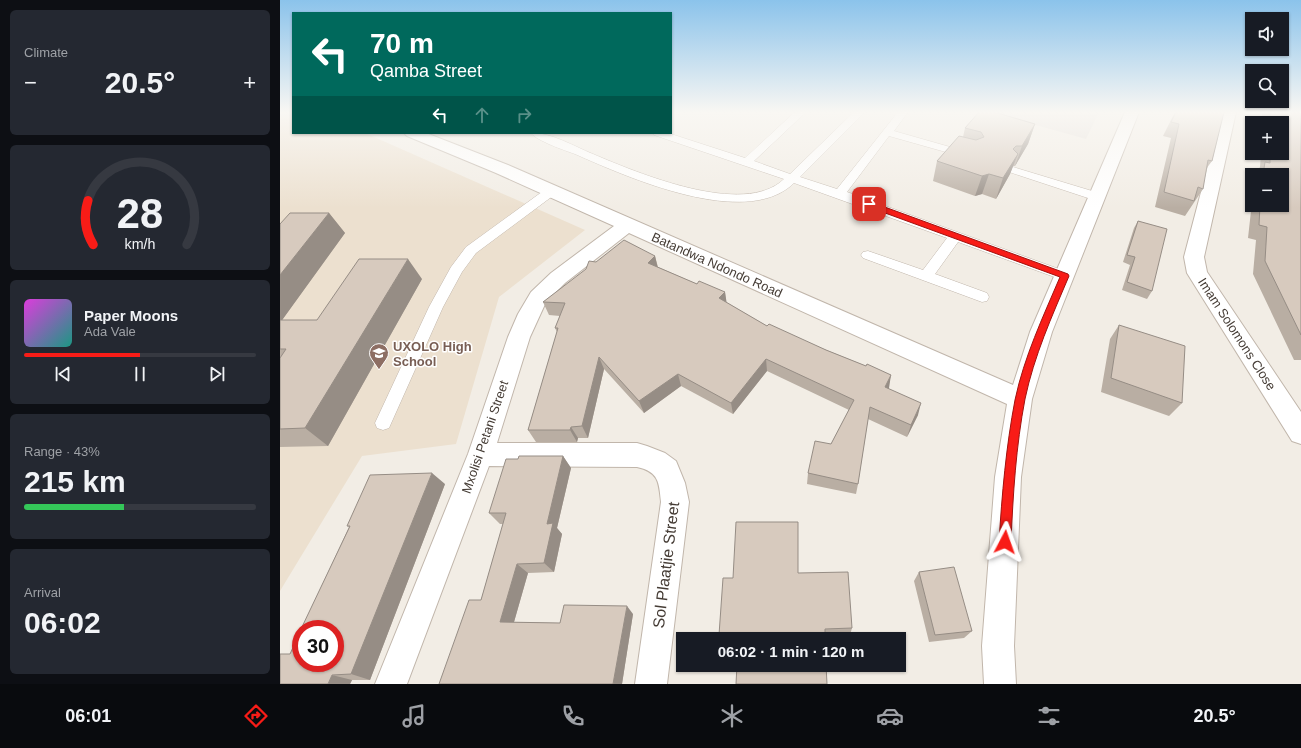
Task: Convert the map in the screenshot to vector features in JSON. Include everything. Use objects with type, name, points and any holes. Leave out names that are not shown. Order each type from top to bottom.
[{"type":"street","name":"Batandwa Ndondo Road","points":[[439,144],[502,170],[1020,399]]},
{"type":"street","points":[[1000,684],[998,646],[1008,477],[1020,399],[1040,332],[1065,276],[1119,144]]},
{"type":"street","name":"Imam Solomons Close","points":[[1221,144],[1194,257],[1197,272],[1301,433]]},
{"type":"street","name":"Mxolisi Petani Street","points":[[391,684],[481,454],[519,337],[538,297],[558,278],[627,225]]},
{"type":"street","name":"Sol Plaatjie Street","points":[[481,454],[637,455],[653,458],[666,469],[673,483],[675,502],[651,684]]},
{"type":"lane","points":[[562,144],[645,178],[678,189],[730,198],[768,195],[784,187],[828,144]]},
{"type":"lane","points":[[692,144],[956,235],[1065,276]]},
{"type":"lane","points":[[747,162],[767,144]]},
{"type":"lane","points":[[840,194],[877,144]]},
{"type":"lane","points":[[929,144],[971,156]]},
{"type":"lane","points":[[1013,170],[1098,197]]},
{"type":"lane","points":[[383,423],[436,307],[456,270],[471,250],[550,192]]},
{"type":"lane","points":[[927,275],[956,235]]},
{"type":"lane","points":[[868,254],[982,297]]},
{"type":"shaded area","name":"UXOLO High School","points":[[280,144],[390,144],[585,230],[499,297],[456,444],[362,456],[280,591]]},
{"type":"building","points":[[952,144],[1023,144],[1022,146],[1016,146],[1013,149],[1018,154],[1003,178],[989,174],[982,176],[937,161]]},
{"type":"building","points":[[1175,144],[1216,144],[1212,161],[1208,160],[1203,189],[1198,187],[1194,201],[1164,192]]},
{"type":"building","points":[[1289,144],[1301,144],[1301,335],[1265,261],[1267,227],[1259,225],[1260,212],[1289,212],[1289,168],[1264,168],[1265,162],[1270,163],[1270,160],[1289,160]]},
{"type":"building","points":[[290,213],[329,213],[280,275],[280,224]]},
{"type":"building","points":[[1138,221],[1167,229],[1152,291],[1127,282],[1135,257],[1127,255]]},
{"type":"building","points":[[624,240],[655,256],[648,263],[697,284],[699,281],[725,292],[719,298],[767,326],[769,324],[826,350],[866,366],[867,364],[891,375],[885,387],[921,403],[911,425],[870,407],[858,484],[808,473],[815,441],[831,444],[854,400],[766,359],[731,403],[678,374],[639,401],[599,357],[582,426],[571,427],[570,430],[528,430],[558,328],[555,328],[565,303],[543,302],[586,269],[589,261],[596,262]]},
{"type":"building","points":[[359,259],[408,259],[305,428],[280,429],[280,358],[286,349],[280,349],[280,320],[317,320]]},
{"type":"building","points":[[1119,325],[1185,346],[1182,403],[1111,378]]},
{"type":"building","points":[[519,456],[563,456],[547,524],[553,523],[544,563],[517,564],[500,622],[560,623],[564,605],[627,606],[613,684],[439,684],[469,600],[481,600],[506,513],[489,513],[506,459],[518,459]]},
{"type":"building","points":[[432,473],[351,674],[332,675],[328,684],[280,684],[280,654],[290,654],[292,650],[292,672],[344,672],[344,620],[305,620],[350,526],[347,526],[370,475]]},
{"type":"building","points":[[736,522],[798,522],[798,573],[848,572],[852,628],[825,629],[825,632],[719,632],[723,578],[733,578]]},
{"type":"building","points":[[954,567],[972,631],[935,635],[919,572]]},
{"type":"building","points":[[737,672],[826,672],[827,684],[736,684]]},
{"type":"place","name":"UXOLO High School","points":[[379,370]]},
{"type":"route","points":[[869,204],[1065,276],[1040,332],[1020,399],[1008,477],[1005,542]]}]
